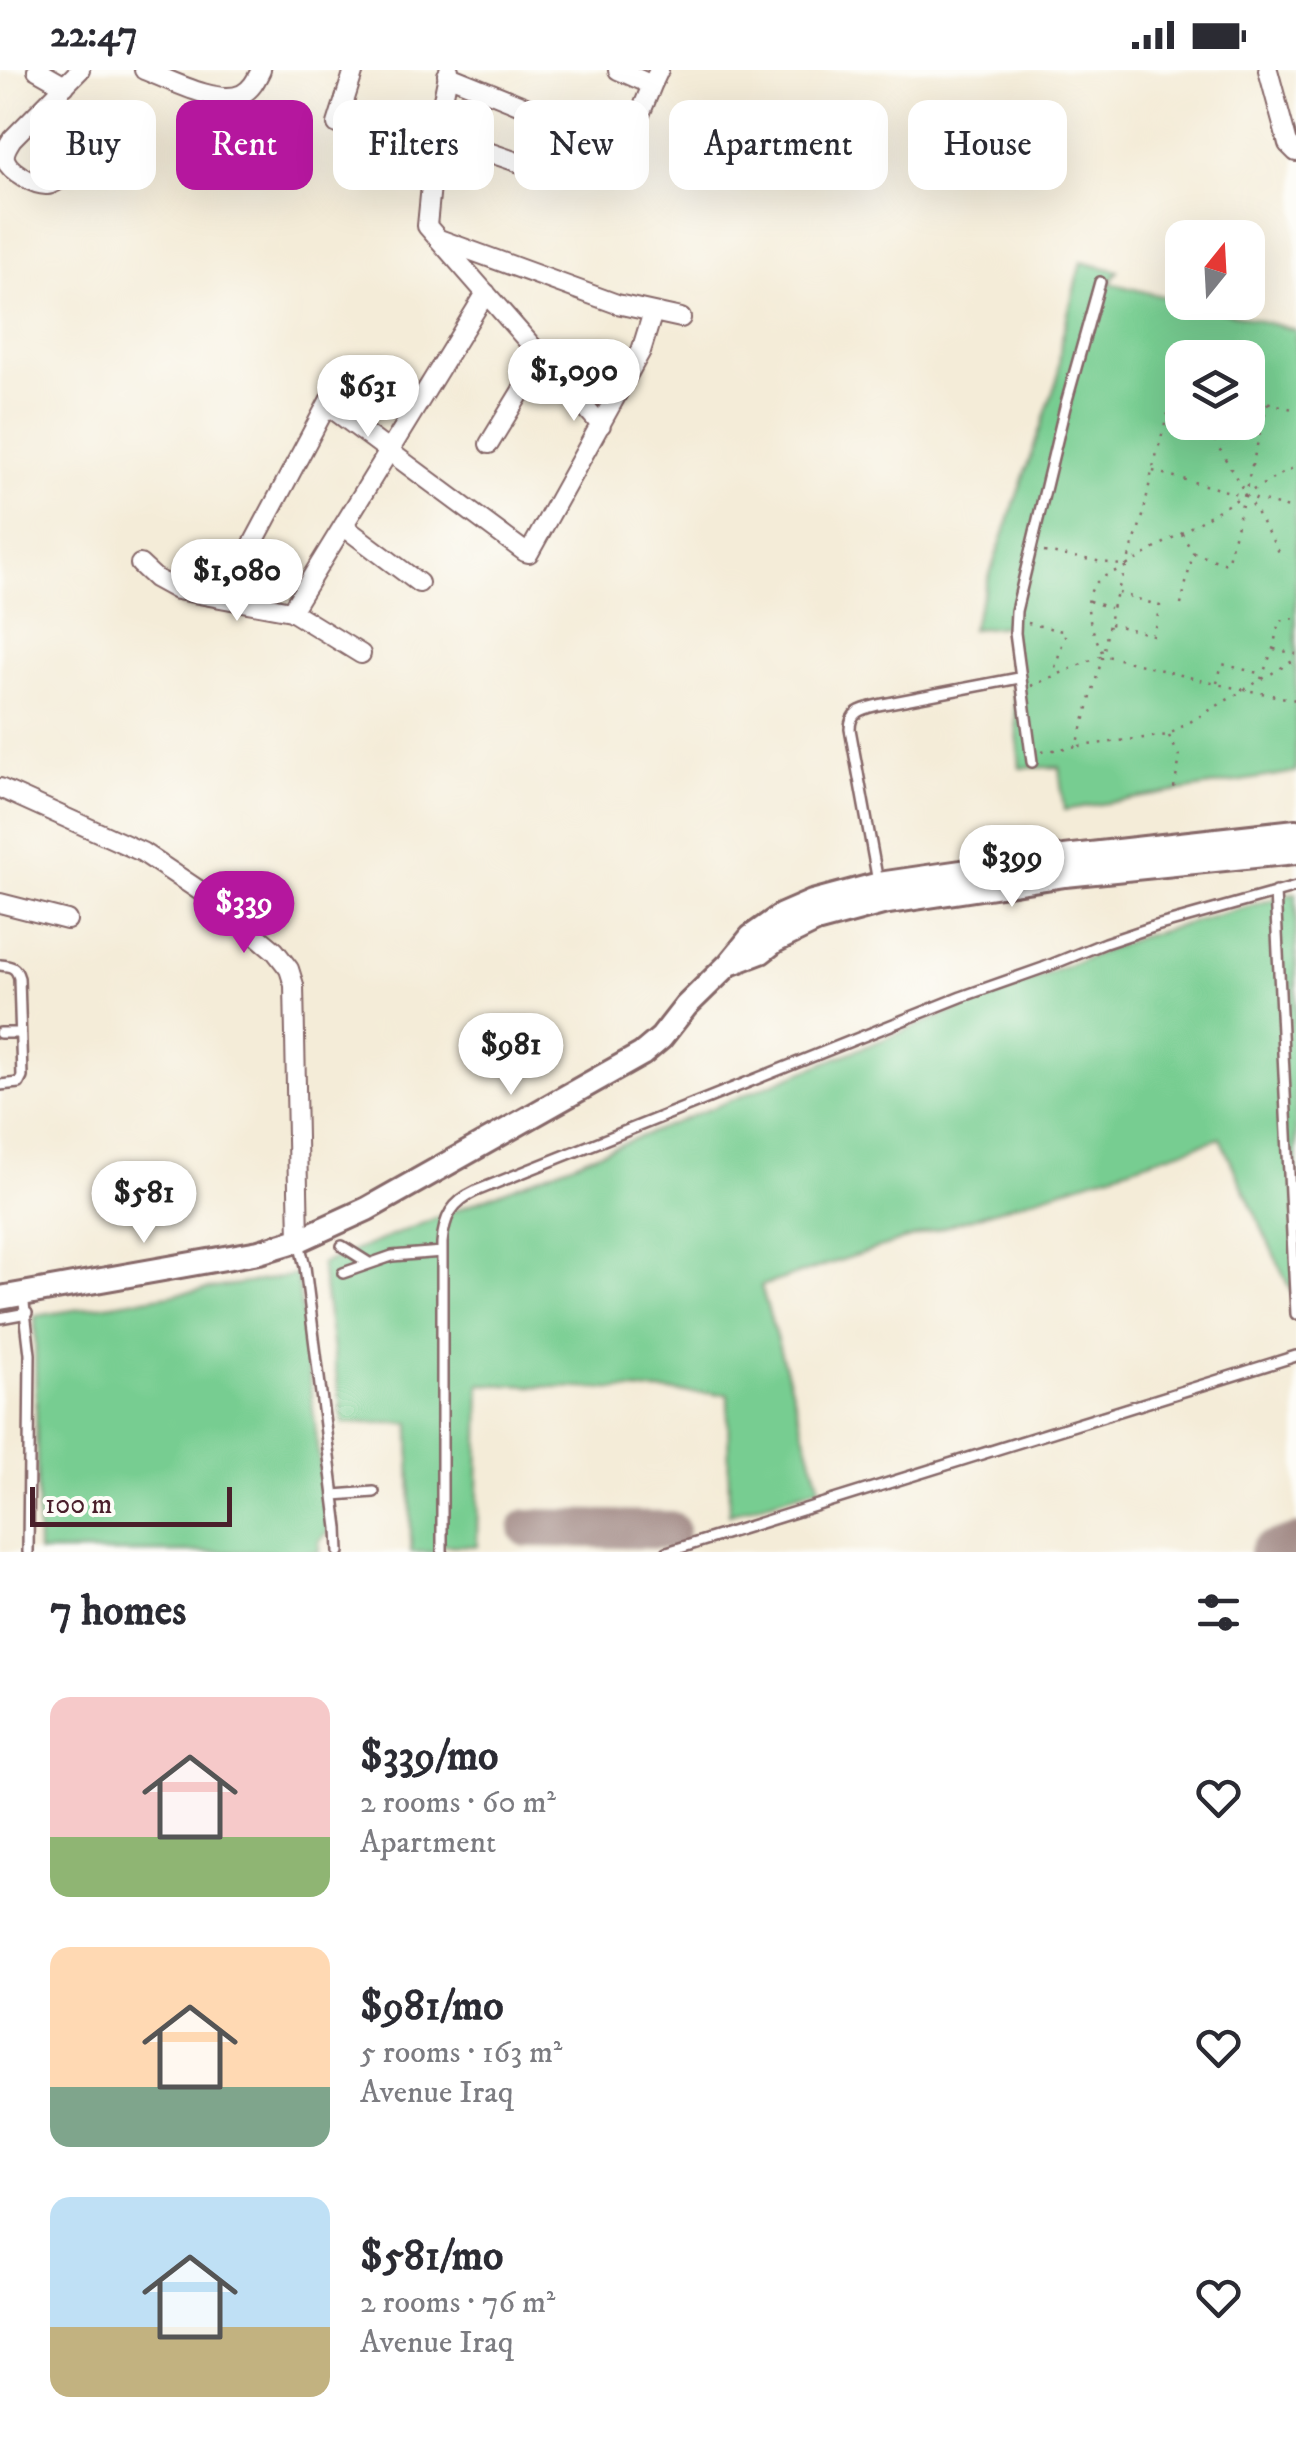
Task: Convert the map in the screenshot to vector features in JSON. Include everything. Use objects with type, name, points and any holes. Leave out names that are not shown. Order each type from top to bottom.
[{"type":"street","points":[[37,70],[65,86]]},
{"type":"street","points":[[51,100],[80,70]]},
{"type":"street","points":[[144,70],[222,98],[244,94],[261,70]]},
{"type":"street","points":[[345,100],[354,70]]},
{"type":"street","points":[[443,100],[448,73],[600,137],[622,142],[632,134],[655,77],[618,70]]},
{"type":"street","points":[[1268,70],[1289,119],[1288,144],[1296,152]]},
{"type":"street","points":[[30,121],[12,139],[4,158],[30,180]]},
{"type":"street","points":[[429,190],[427,226],[601,424]]},
{"type":"street","points":[[438,238],[618,304],[681,318]]},
{"type":"street","points":[[291,610],[486,293]]},
{"type":"street","points":[[327,404],[529,553],[641,351],[653,312]]},
{"type":"street","points":[[490,444],[542,358]]},
{"type":"street","points":[[224,598],[338,384]]},
{"type":"street","points":[[343,526],[419,583]]},
{"type":"street","points":[[140,564],[177,590],[291,610],[361,654]]},
{"type":"street","points":[[0,788],[164,865],[242,922],[289,969],[294,985],[299,1240]]},
{"type":"street","points":[[17,1302],[259,1252],[299,1240],[367,1209],[624,1066],[661,1038],[751,937],[812,902],[879,884],[1064,857],[1296,831]]},
{"type":"street","points":[[728,964],[761,952],[816,921],[883,903],[1065,875],[1296,852]]},
{"type":"street","points":[[0,904],[67,920]]},
{"type":"lane","points":[[1031,758],[1014,627],[1022,579],[1100,282]]},
{"type":"lane","points":[[879,884],[850,729],[852,716],[878,705],[1019,678]]},
{"type":"lane","points":[[442,1552],[442,1252],[447,1216],[454,1204],[961,997],[1156,926],[1296,887]]},
{"type":"lane","points":[[1275,892],[1296,1314]]},
{"type":"lane","points":[[0,965],[17,970],[22,1077],[19,1084],[0,1085]]},
{"type":"lane","points":[[0,1033],[20,1033]]},
{"type":"lane","points":[[299,1240],[334,1495],[338,1552]]},
{"type":"lane","points":[[342,1246],[370,1262]]},
{"type":"lane","points":[[343,1274],[403,1254],[442,1252]]},
{"type":"lane","points":[[0,1318],[17,1302],[30,1354],[28,1552]]},
{"type":"lane","points":[[666,1552],[1296,1356]]},
{"type":"lane","points":[[334,1495],[374,1492]]},
{"type":"path","points":[[1265,401],[1296,410]]},
{"type":"path","points":[[1181,533],[1193,552],[1227,564],[1268,402]]},
{"type":"path","points":[[1077,746],[1165,427]]},
{"type":"path","points":[[1214,440],[1279,552]]},
{"type":"path","points":[[1103,655],[1089,618],[1088,600],[1097,581],[1296,466]]},
{"type":"path","points":[[1152,470],[1296,510]]},
{"type":"path","points":[[1041,551],[1126,566]]},
{"type":"path","points":[[1182,605],[1193,552]]},
{"type":"path","points":[[1108,624],[1153,634],[1160,606],[1118,593]]},
{"type":"path","points":[[1088,600],[1112,608]]},
{"type":"path","points":[[1260,680],[1280,621],[1296,618]]},
{"type":"path","points":[[1021,621],[1066,632],[1052,675]]},
{"type":"path","points":[[1273,649],[1296,657]]},
{"type":"path","points":[[1021,692],[1103,655],[1296,700]]},
{"type":"path","points":[[1031,758],[1077,746],[1168,735],[1296,657]]},
{"type":"path","points":[[1216,684],[1222,664],[1264,675]]},
{"type":"path","points":[[1168,735],[1180,758],[1174,788]]},
{"type":"green space","points":[[1081,262],[1118,271],[1110,283],[1165,297],[1165,320],[1256,320],[1296,330],[1296,772],[1064,810],[1059,767],[1020,768],[1008,626],[971,629],[1058,377],[1061,342]]},
{"type":"green space","points":[[1296,893],[1296,1302],[1220,1138],[761,1286],[820,1487],[729,1514],[728,1394],[480,1384],[477,1546],[437,1545],[436,1552],[411,1552],[410,1423],[343,1423],[321,1264],[1137,938]]},
{"type":"green space","points":[[297,1275],[328,1532],[319,1541],[319,1552],[38,1552],[35,1316]]},
{"type":"taxiway","points":[[528,1528],[670,1530]]},
{"type":"taxiway","points":[[1268,1552],[1296,1543]]}]
